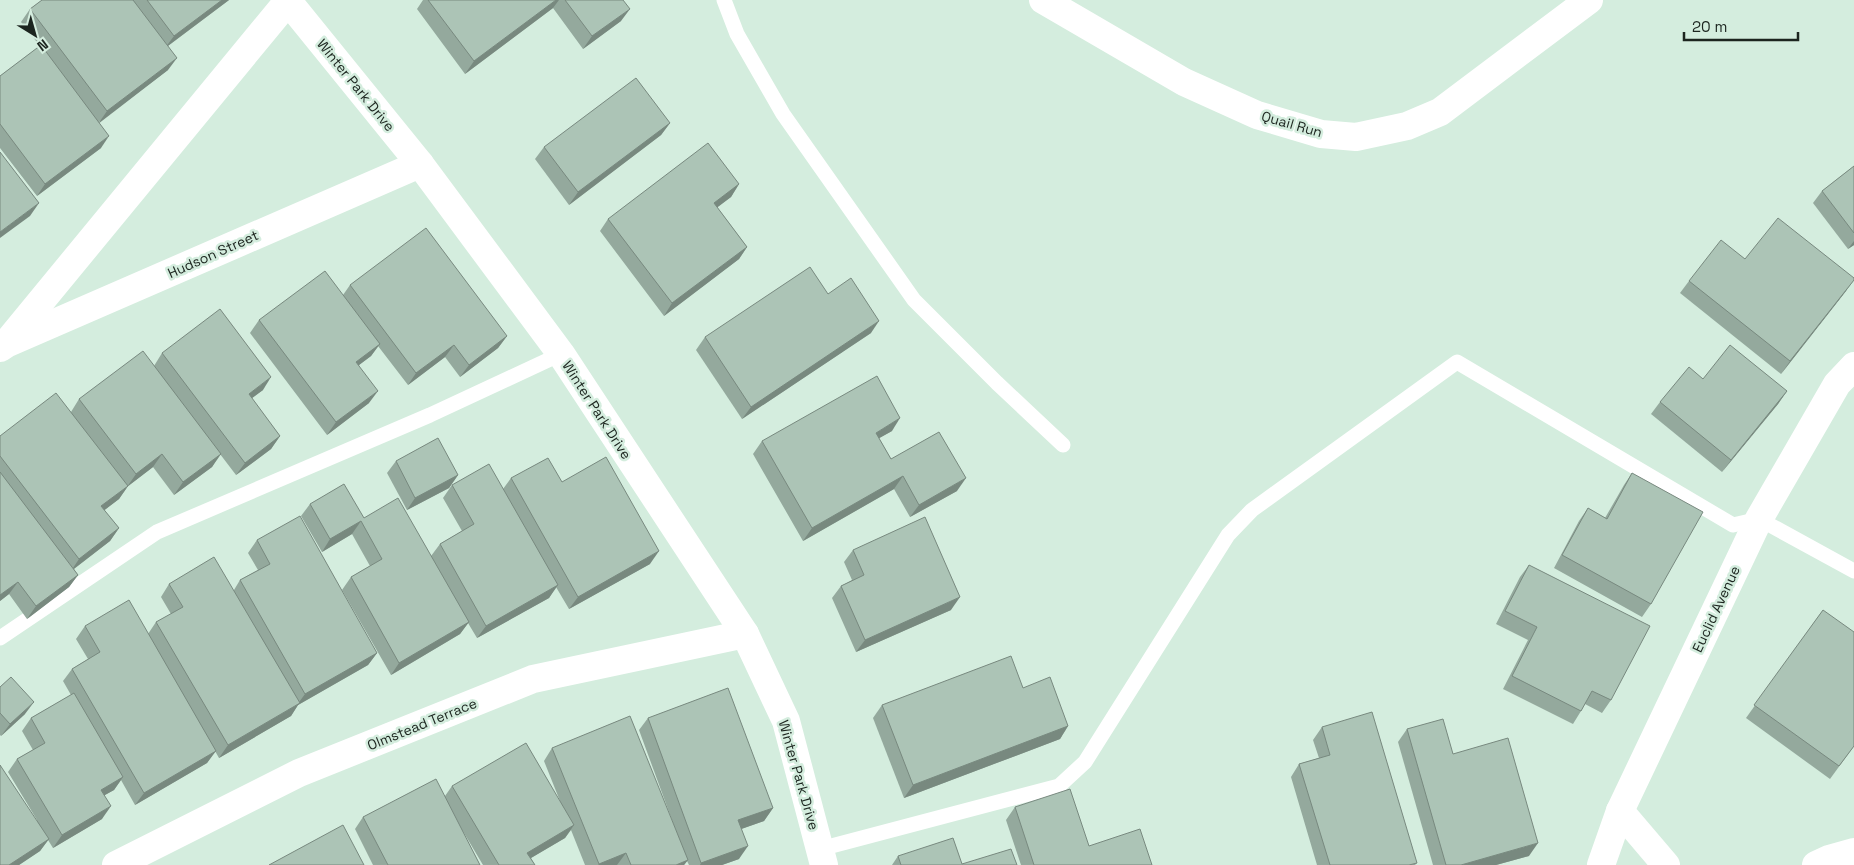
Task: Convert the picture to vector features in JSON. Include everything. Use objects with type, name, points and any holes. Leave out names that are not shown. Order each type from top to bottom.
[{"type":"street","name":"Quail Run","points":[[1043,0],[1184,82],[1258,115],[1320,134],[1356,136],[1407,126],[1440,112],[1588,0]]},
{"type":"street","name":"Winter Park Drive","points":[[288,1],[420,164],[561,354],[746,634],[786,722],[822,857]]},
{"type":"street","name":"Hudson Street","points":[[3,346],[288,1]]},
{"type":"street","name":"Hudson Street","points":[[3,346],[420,164]]},
{"type":"street","name":"Euclid Avenue","points":[[1601,865],[1620,810],[1759,519],[1837,384],[1854,366]]},
{"type":"street","name":"Olmstead Terrace","points":[[116,865],[299,773],[533,679],[746,634]]},
{"type":"street","points":[[1620,810],[1666,865]]},
{"type":"street","points":[[1816,865],[1854,852]]},
{"type":"lane","points":[[724,0],[737,34],[783,114],[914,300],[996,383],[1063,444]]},
{"type":"lane","points":[[0,638],[157,532],[430,416],[561,354]]},
{"type":"lane","points":[[822,857],[1059,786],[1085,762],[1228,535],[1252,510],[1457,362],[1733,525],[1759,519],[1854,571]]},
{"type":"building","points":[[42,0],[133,0],[177,58],[107,111],[30,9]]},
{"type":"building","points":[[147,0],[222,0],[174,36]]},
{"type":"building","points":[[428,0],[556,0],[474,61]]},
{"type":"building","points":[[565,0],[623,0],[630,9],[592,36]]},
{"type":"building","points":[[41,45],[109,136],[45,184],[0,124],[0,76]]},
{"type":"building","points":[[636,78],[670,123],[578,192],[544,147]]},
{"type":"building","points":[[708,143],[739,184],[714,203],[747,247],[672,303],[608,219]]},
{"type":"building","points":[[0,152],[39,203],[0,232]]},
{"type":"building","points":[[1854,166],[1854,233],[1822,191]]},
{"type":"building","points":[[1778,218],[1854,278],[1790,361],[1689,281],[1721,240],[1745,259]]},
{"type":"building","points":[[426,228],[507,336],[469,365],[454,345],[416,373],[350,285]]},
{"type":"building","points":[[810,267],[828,294],[851,278],[879,321],[751,407],[705,337]]},
{"type":"building","points":[[325,271],[380,344],[356,362],[378,391],[336,422],[259,320]]},
{"type":"building","points":[[220,309],[271,377],[249,394],[280,436],[245,463],[162,353]]},
{"type":"building","points":[[1730,345],[1787,391],[1731,460],[1660,402],[1689,367],[1703,379]]},
{"type":"building","points":[[143,351],[221,454],[183,482],[162,454],[136,474],[79,399]]},
{"type":"building","points":[[877,376],[900,418],[876,433],[891,459],[939,432],[966,478],[919,505],[903,476],[812,528],[762,441]]},
{"type":"building","points":[[56,393],[128,486],[101,506],[119,528],[79,559],[0,456],[0,436]]},
{"type":"building","points":[[438,438],[458,475],[415,498],[396,461]]},
{"type":"building","points":[[606,457],[659,551],[578,597],[511,478],[548,458],[562,482]]},
{"type":"building","points":[[489,464],[558,585],[486,626],[440,544],[474,524],[452,485]]},
{"type":"building","points":[[0,472],[78,575],[36,606],[18,582],[0,595]]},
{"type":"building","points":[[1632,473],[1703,512],[1651,604],[1562,555],[1588,508],[1607,519]]},
{"type":"building","points":[[344,484],[364,518],[398,498],[469,622],[399,663],[351,577],[382,559],[361,521],[330,539],[310,504]]},
{"type":"building","points":[[300,516],[377,653],[305,694],[240,580],[270,564],[257,540]]},
{"type":"building","points":[[925,517],[960,597],[865,640],[841,586],[864,575],[853,550]]},
{"type":"building","points":[[214,557],[300,703],[228,745],[156,622],[183,607],[169,584]]},
{"type":"building","points":[[1529,565],[1650,626],[1611,700],[1592,691],[1581,711],[1512,676],[1537,627],[1505,611]]},
{"type":"building","points":[[129,600],[216,751],[144,793],[72,669],[100,652],[85,626]]},
{"type":"building","points":[[1823,610],[1854,632],[1854,746],[1839,766],[1754,705]]},
{"type":"building","points":[[1011,656],[1023,688],[1050,677],[1068,726],[913,785],[882,705]]},
{"type":"building","points":[[11,677],[34,702],[10,724],[0,713],[0,687]]},
{"type":"building","points":[[728,688],[773,808],[738,820],[748,846],[701,863],[648,718]]},
{"type":"building","points":[[74,693],[123,777],[101,790],[111,806],[62,835],[17,759],[45,743],[31,718]]},
{"type":"building","points":[[1372,712],[1417,863],[1409,865],[1330,865],[1299,764],[1330,755],[1322,727]]},
{"type":"building","points":[[630,716],[688,860],[676,865],[631,865],[626,853],[599,864],[552,748]]},
{"type":"building","points":[[1443,719],[1453,754],[1508,738],[1538,843],[1461,865],[1446,865],[1407,729]]},
{"type":"building","points":[[526,743],[574,825],[527,853],[535,865],[499,865],[452,786]]},
{"type":"building","points":[[0,765],[49,839],[9,865],[0,865]]},
{"type":"building","points":[[436,779],[480,865],[388,865],[363,817]]},
{"type":"building","points":[[1070,789],[1089,846],[1140,829],[1152,865],[1034,865],[1015,807]]},
{"type":"building","points":[[343,825],[364,865],[269,865]]},
{"type":"building","points":[[953,838],[962,864],[1011,849],[1017,865],[901,865],[898,856]]}]
